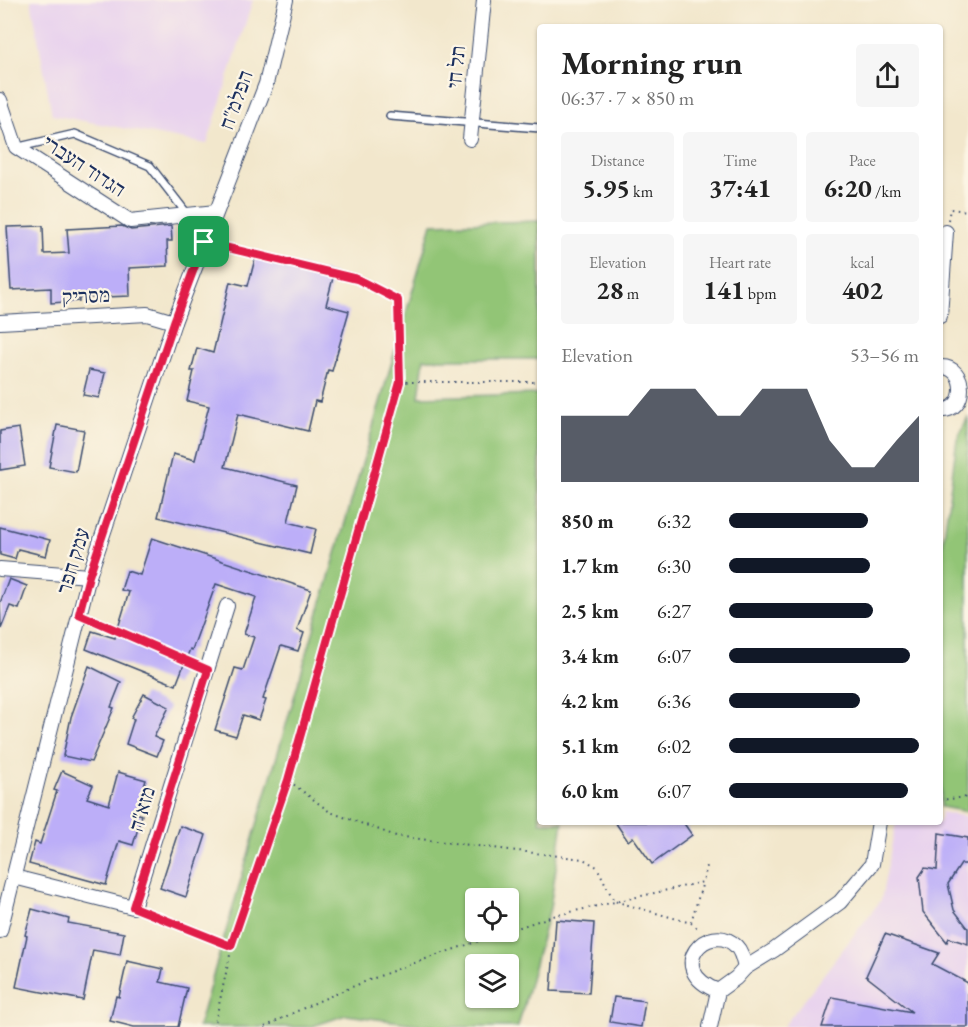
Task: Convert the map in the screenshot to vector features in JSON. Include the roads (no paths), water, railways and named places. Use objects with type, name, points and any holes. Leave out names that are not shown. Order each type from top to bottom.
[{"type":"street","name":"הפלמ\"ח","points":[[216,212],[266,84],[285,0]]},
{"type":"street","name":"תל חי","points":[[470,139],[484,0]]},
{"type":"street","name":"הגדוד העברי","points":[[0,100],[16,147],[130,221],[216,212]]},
{"type":"street","name":"עמק חפר","points":[[0,931],[89,576],[174,322],[216,212]]},
{"type":"street","points":[[943,274],[946,232]]},
{"type":"street","name":"מסריק","points":[[0,322],[147,314],[174,322]]},
{"type":"street","points":[[943,367],[951,367],[958,371],[967,384],[966,392],[959,405],[952,409],[943,410]]},
{"type":"street","points":[[0,569],[89,576]]},
{"type":"street","name":"מזא\"ה","points":[[14,877],[133,907],[227,606]]},
{"type":"street","points":[[710,1027],[718,991],[745,968],[783,944],[840,902],[872,864],[878,825]]},
{"type":"street","points":[[718,991],[702,984],[697,979],[692,963],[698,948],[712,939],[720,939],[735,945],[745,968]]},
{"type":"lane","points":[[390,116],[537,128]]},
{"type":"lane","points":[[16,147],[75,134],[150,166],[188,215]]}]
